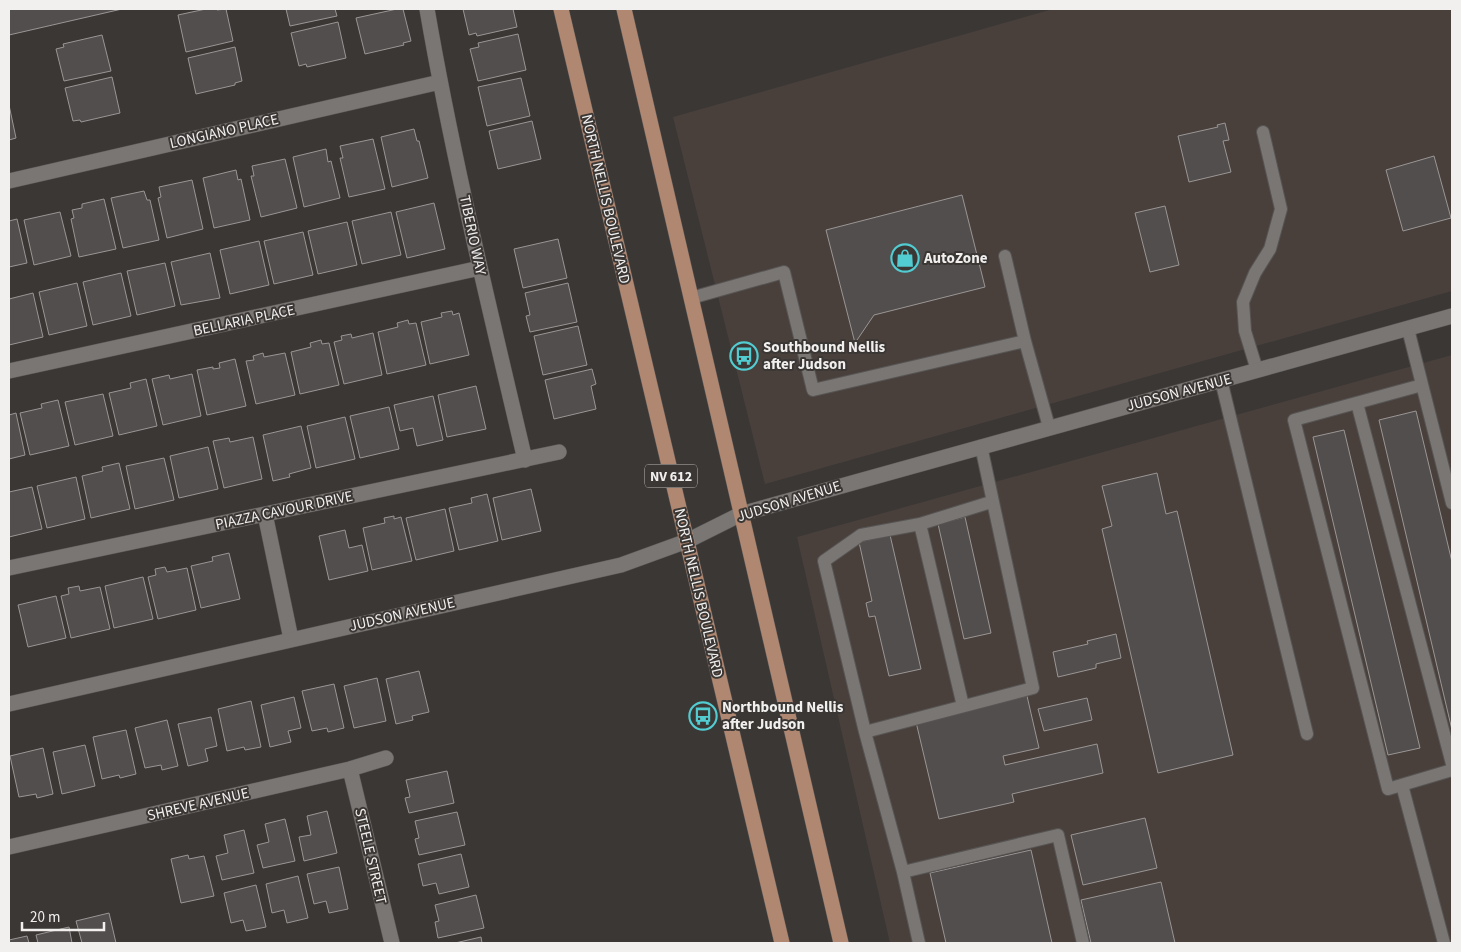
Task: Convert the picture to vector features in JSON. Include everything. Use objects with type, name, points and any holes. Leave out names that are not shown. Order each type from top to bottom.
[{"type":"main road","name":"NORTH NELLIS BOULEVARD","points":[[561,9],[782,943]]},
{"type":"main road","points":[[624,9],[841,943]]},
{"type":"street","name":"TIBERIO WAY","points":[[427,9],[440,82],[480,268],[525,460]]},
{"type":"street","name":"LONGIANO PLACE","points":[[9,181],[440,82]]},
{"type":"street","name":"BELLARIA PLACE","points":[[9,371],[480,268]]},
{"type":"street","name":"JUDSON AVENUE","points":[[9,704],[621,565],[687,541],[741,514],[1452,316]]},
{"type":"street","name":"PIAZZA CAVOUR DRIVE","points":[[9,568],[559,452]]},
{"type":"street","points":[[265,514],[291,639]]},
{"type":"street","name":"SHREVE AVENUE","points":[[9,847],[350,769],[386,758]]},
{"type":"street","name":"STEELE STREET","points":[[350,769],[387,942]]},
{"type":"lane","points":[[1258,370],[1245,331],[1243,302],[1255,273],[1270,249],[1281,209],[1263,132]]},
{"type":"lane","points":[[1005,256],[1025,341],[1049,428]]},
{"type":"lane","points":[[692,298],[784,272],[812,390],[1025,341]]},
{"type":"lane","points":[[1408,329],[1452,502]]},
{"type":"lane","points":[[1222,380],[1307,734]]},
{"type":"lane","points":[[1422,385],[1294,420],[1388,789],[1452,770]]},
{"type":"lane","points":[[1357,403],[1452,764]]},
{"type":"lane","points":[[865,732],[1033,688],[980,446]]},
{"type":"lane","points":[[919,943],[903,872],[865,732],[824,561],[861,535],[920,524],[991,502]]},
{"type":"lane","points":[[920,524],[963,706]]},
{"type":"lane","points":[[1402,784],[1444,943]]},
{"type":"lane","points":[[903,872],[1058,834],[1083,943]]},
{"type":"shaded area","points":[[1053,9],[1452,9],[1452,291],[765,484],[673,117]]},
{"type":"shaded area","points":[[1452,355],[1452,943],[890,943],[797,537]]},
{"type":"building","points":[[9,9],[122,9],[9,35]]},
{"type":"building","points":[[206,9],[226,9],[233,41],[186,52],[178,15]]},
{"type":"building","points":[[286,9],[335,9],[337,16],[290,26]]},
{"type":"building","points":[[403,9],[411,41],[403,43],[404,45],[365,54],[356,18]]},
{"type":"building","points":[[463,9],[513,9],[517,27],[477,36],[476,33],[469,35]]},
{"type":"building","points":[[338,22],[346,58],[307,67],[306,64],[299,66],[291,33]]},
{"type":"building","points":[[518,34],[526,70],[478,81],[470,49],[479,47],[478,43]]},
{"type":"building","points":[[102,35],[111,71],[64,81],[56,49],[64,47],[63,44]]},
{"type":"building","points":[[235,47],[242,81],[235,83],[235,85],[196,94],[188,58]]},
{"type":"building","points":[[112,77],[120,113],[81,122],[80,120],[73,121],[65,88]]},
{"type":"building","points":[[521,78],[530,116],[487,126],[478,87]]},
{"type":"building","points":[[9,105],[16,138],[9,140]]},
{"type":"building","points":[[532,121],[541,159],[498,169],[489,131]]},
{"type":"building","points":[[1225,123],[1229,140],[1223,141],[1231,172],[1189,182],[1178,136],[1218,127],[1217,125]]},
{"type":"building","points":[[414,129],[417,141],[419,141],[428,178],[392,187],[381,137]]},
{"type":"building","points":[[373,139],[385,189],[349,197],[340,158],[343,158],[340,146]]},
{"type":"building","points":[[326,149],[328,162],[331,161],[340,198],[304,207],[293,157]]},
{"type":"building","points":[[1434,156],[1451,218],[1403,231],[1386,170]]},
{"type":"building","points":[[285,159],[297,208],[261,217],[251,176],[254,176],[252,166]]},
{"type":"building","points":[[236,170],[238,180],[241,179],[250,220],[214,228],[203,178]]},
{"type":"building","points":[[192,180],[203,229],[167,238],[158,198],[161,197],[159,187]]},
{"type":"building","points":[[144,191],[147,200],[150,200],[159,240],[123,248],[111,198]]},
{"type":"building","name":"AutoZone","points":[[962,195],[985,287],[874,315],[855,343],[826,230]]},
{"type":"building","points":[[104,199],[116,249],[79,257],[71,219],[74,218],[72,210],[82,208],[82,204]]},
{"type":"building","points":[[434,203],[445,249],[407,258],[396,212]]},
{"type":"building","points":[[1165,206],[1179,265],[1150,272],[1135,213]]},
{"type":"building","points":[[60,212],[71,256],[34,265],[24,220]]},
{"type":"building","points":[[391,212],[401,255],[362,264],[352,221]]},
{"type":"building","points":[[17,219],[27,263],[9,267],[9,221]]},
{"type":"building","points":[[347,222],[357,265],[318,274],[308,231]]},
{"type":"building","points":[[303,232],[313,275],[274,284],[264,241]]},
{"type":"building","points":[[558,239],[567,278],[523,288],[514,249]]},
{"type":"building","points":[[259,241],[269,285],[230,294],[220,250]]},
{"type":"building","points":[[210,253],[220,298],[181,305],[171,262]]},
{"type":"building","points":[[165,263],[175,306],[137,315],[127,271]]},
{"type":"building","points":[[121,273],[131,316],[93,325],[83,282]]},
{"type":"building","points":[[77,283],[87,326],[49,335],[39,292]]},
{"type":"building","points":[[568,283],[577,322],[530,332],[526,316],[530,315],[525,293]]},
{"type":"building","points":[[33,293],[43,337],[9,345],[9,299]]},
{"type":"building","points":[[452,311],[453,315],[459,313],[469,355],[430,364],[421,322],[442,317],[441,313]]},
{"type":"building","points":[[408,320],[409,324],[416,323],[426,365],[387,374],[378,332],[398,327],[397,323]]},
{"type":"building","points":[[578,326],[587,365],[543,375],[534,336]]},
{"type":"building","points":[[373,333],[382,375],[344,384],[334,342],[342,340],[341,336],[351,334],[352,338]]},
{"type":"building","points":[[321,340],[322,344],[329,343],[339,385],[300,394],[291,352],[311,347],[310,343]]},
{"type":"building","points":[[263,353],[264,357],[285,353],[295,395],[256,404],[246,361],[254,360],[253,356]]},
{"type":"building","points":[[235,359],[246,406],[207,415],[197,370],[213,367],[213,369],[220,368],[219,363]]},
{"type":"building","points":[[592,369],[596,384],[591,386],[596,409],[554,419],[545,380]]},
{"type":"building","points":[[192,374],[201,416],[163,425],[152,379],[169,375],[170,379]]},
{"type":"building","points":[[146,379],[157,426],[119,435],[109,393],[131,388],[130,383]]},
{"type":"building","points":[[476,386],[486,429],[447,437],[438,395]]},
{"type":"building","points":[[103,394],[113,436],[75,445],[65,402]]},
{"type":"building","points":[[433,396],[443,440],[417,446],[413,428],[400,431],[394,405]]},
{"type":"building","points":[[58,400],[69,446],[30,455],[20,413],[42,408],[41,404]]},
{"type":"building","points":[[389,407],[399,449],[360,458],[350,416]]},
{"type":"building","points":[[1416,411],[1452,562],[1452,730],[1379,420]]},
{"type":"building","points":[[16,413],[25,455],[9,459],[9,415]]},
{"type":"building","points":[[345,417],[355,459],[316,468],[307,426]]},
{"type":"building","points":[[301,426],[311,468],[289,474],[290,477],[273,481],[263,435]]},
{"type":"building","points":[[1344,430],[1420,748],[1388,755],[1313,437]]},
{"type":"building","points":[[253,437],[262,479],[224,488],[213,441],[229,438],[230,442]]},
{"type":"building","points":[[208,447],[218,489],[179,498],[170,456]]},
{"type":"building","points":[[164,458],[174,500],[135,509],[126,466]]},
{"type":"building","points":[[119,463],[130,509],[91,518],[82,476],[103,471],[102,467]]},
{"type":"building","points":[[1157,473],[1166,514],[1177,511],[1233,755],[1158,773],[1102,529],[1112,526],[1102,486]]},
{"type":"building","points":[[76,477],[85,519],[47,528],[37,486]]},
{"type":"building","points":[[32,487],[42,529],[9,537],[9,492]]},
{"type":"building","points":[[531,489],[541,531],[502,540],[493,498]]},
{"type":"building","points":[[487,494],[498,541],[459,550],[449,508],[472,503],[471,498]]},
{"type":"building","points":[[445,509],[454,551],[416,560],[406,518]]},
{"type":"building","points":[[394,516],[394,519],[401,517],[412,561],[372,570],[363,528],[385,523],[384,518]]},
{"type":"building","points":[[965,517],[991,633],[964,639],[938,524]]},
{"type":"building","points":[[345,530],[349,548],[362,545],[368,571],[329,580],[319,536]]},
{"type":"building","points":[[890,535],[921,669],[889,676],[875,616],[869,617],[866,603],[872,601],[859,542]]},
{"type":"building","points":[[229,553],[240,599],[201,608],[191,566],[213,561],[212,557]]},
{"type":"building","points":[[165,567],[167,572],[187,568],[196,610],[158,619],[148,577],[156,575],[155,569]]},
{"type":"building","points":[[143,577],[153,619],[114,628],[105,586]]},
{"type":"building","points":[[79,586],[80,591],[100,587],[110,629],[71,638],[61,596],[69,594],[68,588]]},
{"type":"building","points":[[56,596],[66,638],[28,647],[18,605]]},
{"type":"building","points":[[1116,634],[1121,658],[1096,664],[1096,668],[1058,677],[1053,652],[1088,644],[1087,641]]},
{"type":"building","points":[[419,671],[429,712],[412,716],[413,720],[396,724],[386,679]]},
{"type":"building","points":[[377,678],[386,721],[354,728],[344,686]]},
{"type":"building","points":[[334,684],[344,728],[328,732],[327,728],[312,731],[302,691]]},
{"type":"building","points":[[1027,696],[1039,748],[1003,756],[1005,765],[1097,744],[1103,773],[1012,794],[1014,802],[939,819],[916,722]]},
{"type":"building","points":[[294,697],[301,728],[288,731],[291,742],[270,747],[261,705]]},
{"type":"building","points":[[1087,698],[1092,720],[1044,731],[1038,709]]},
{"type":"building","points":[[251,701],[261,747],[245,750],[244,747],[227,751],[218,709]]},
{"type":"building","points":[[211,717],[217,746],[205,749],[208,761],[188,766],[178,724]]},
{"type":"building","points":[[167,720],[178,766],[162,770],[161,765],[145,768],[135,728]]},
{"type":"building","points":[[126,730],[136,774],[120,778],[119,775],[102,779],[93,737]]},
{"type":"building","points":[[85,745],[95,786],[62,794],[53,752]]},
{"type":"building","points":[[43,748],[53,794],[37,798],[36,794],[19,797],[10,756]]},
{"type":"building","points":[[447,771],[454,803],[409,813],[405,798],[410,797],[406,780]]},
{"type":"building","points":[[327,811],[337,853],[304,861],[299,837],[311,835],[307,816]]},
{"type":"building","points":[[457,812],[465,845],[419,855],[415,839],[419,838],[415,821]]},
{"type":"building","points":[[1145,818],[1157,868],[1083,885],[1071,835]]},
{"type":"building","points":[[285,819],[295,861],[263,868],[257,845],[269,842],[265,824]]},
{"type":"building","points":[[244,830],[254,873],[222,880],[216,856],[228,853],[224,835]]},
{"type":"building","points":[[1031,850],[1052,943],[946,943],[930,873]]},
{"type":"building","points":[[461,854],[469,887],[439,894],[436,883],[423,886],[418,864]]},
{"type":"building","points":[[188,855],[189,859],[204,856],[214,896],[181,903],[171,859]]},
{"type":"building","points":[[339,867],[348,909],[329,913],[326,901],[314,904],[307,874]]},
{"type":"building","points":[[298,876],[308,918],[287,923],[284,910],[272,913],[266,884]]},
{"type":"building","points":[[1161,882],[1175,943],[1091,943],[1081,900]]},
{"type":"building","points":[[256,885],[266,927],[246,931],[243,920],[231,923],[224,893]]},
{"type":"building","points":[[476,895],[484,928],[438,938],[435,922],[439,921],[435,905]]},
{"type":"building","points":[[109,913],[116,943],[82,943],[76,921]]},
{"type":"building","points":[[69,927],[72,943],[38,943],[36,935]]},
{"type":"building","points":[[27,936],[29,943],[9,943],[9,940]]},
{"type":"building","points":[[481,937],[482,943],[455,943]]},
{"type":"place","name":"AutoZone","points":[[905,258]]},
{"type":"place","name":"Southbound Nellis after Judson","points":[[744,356]]},
{"type":"place","name":"Northbound Nellis after Judson","points":[[703,716]]}]
